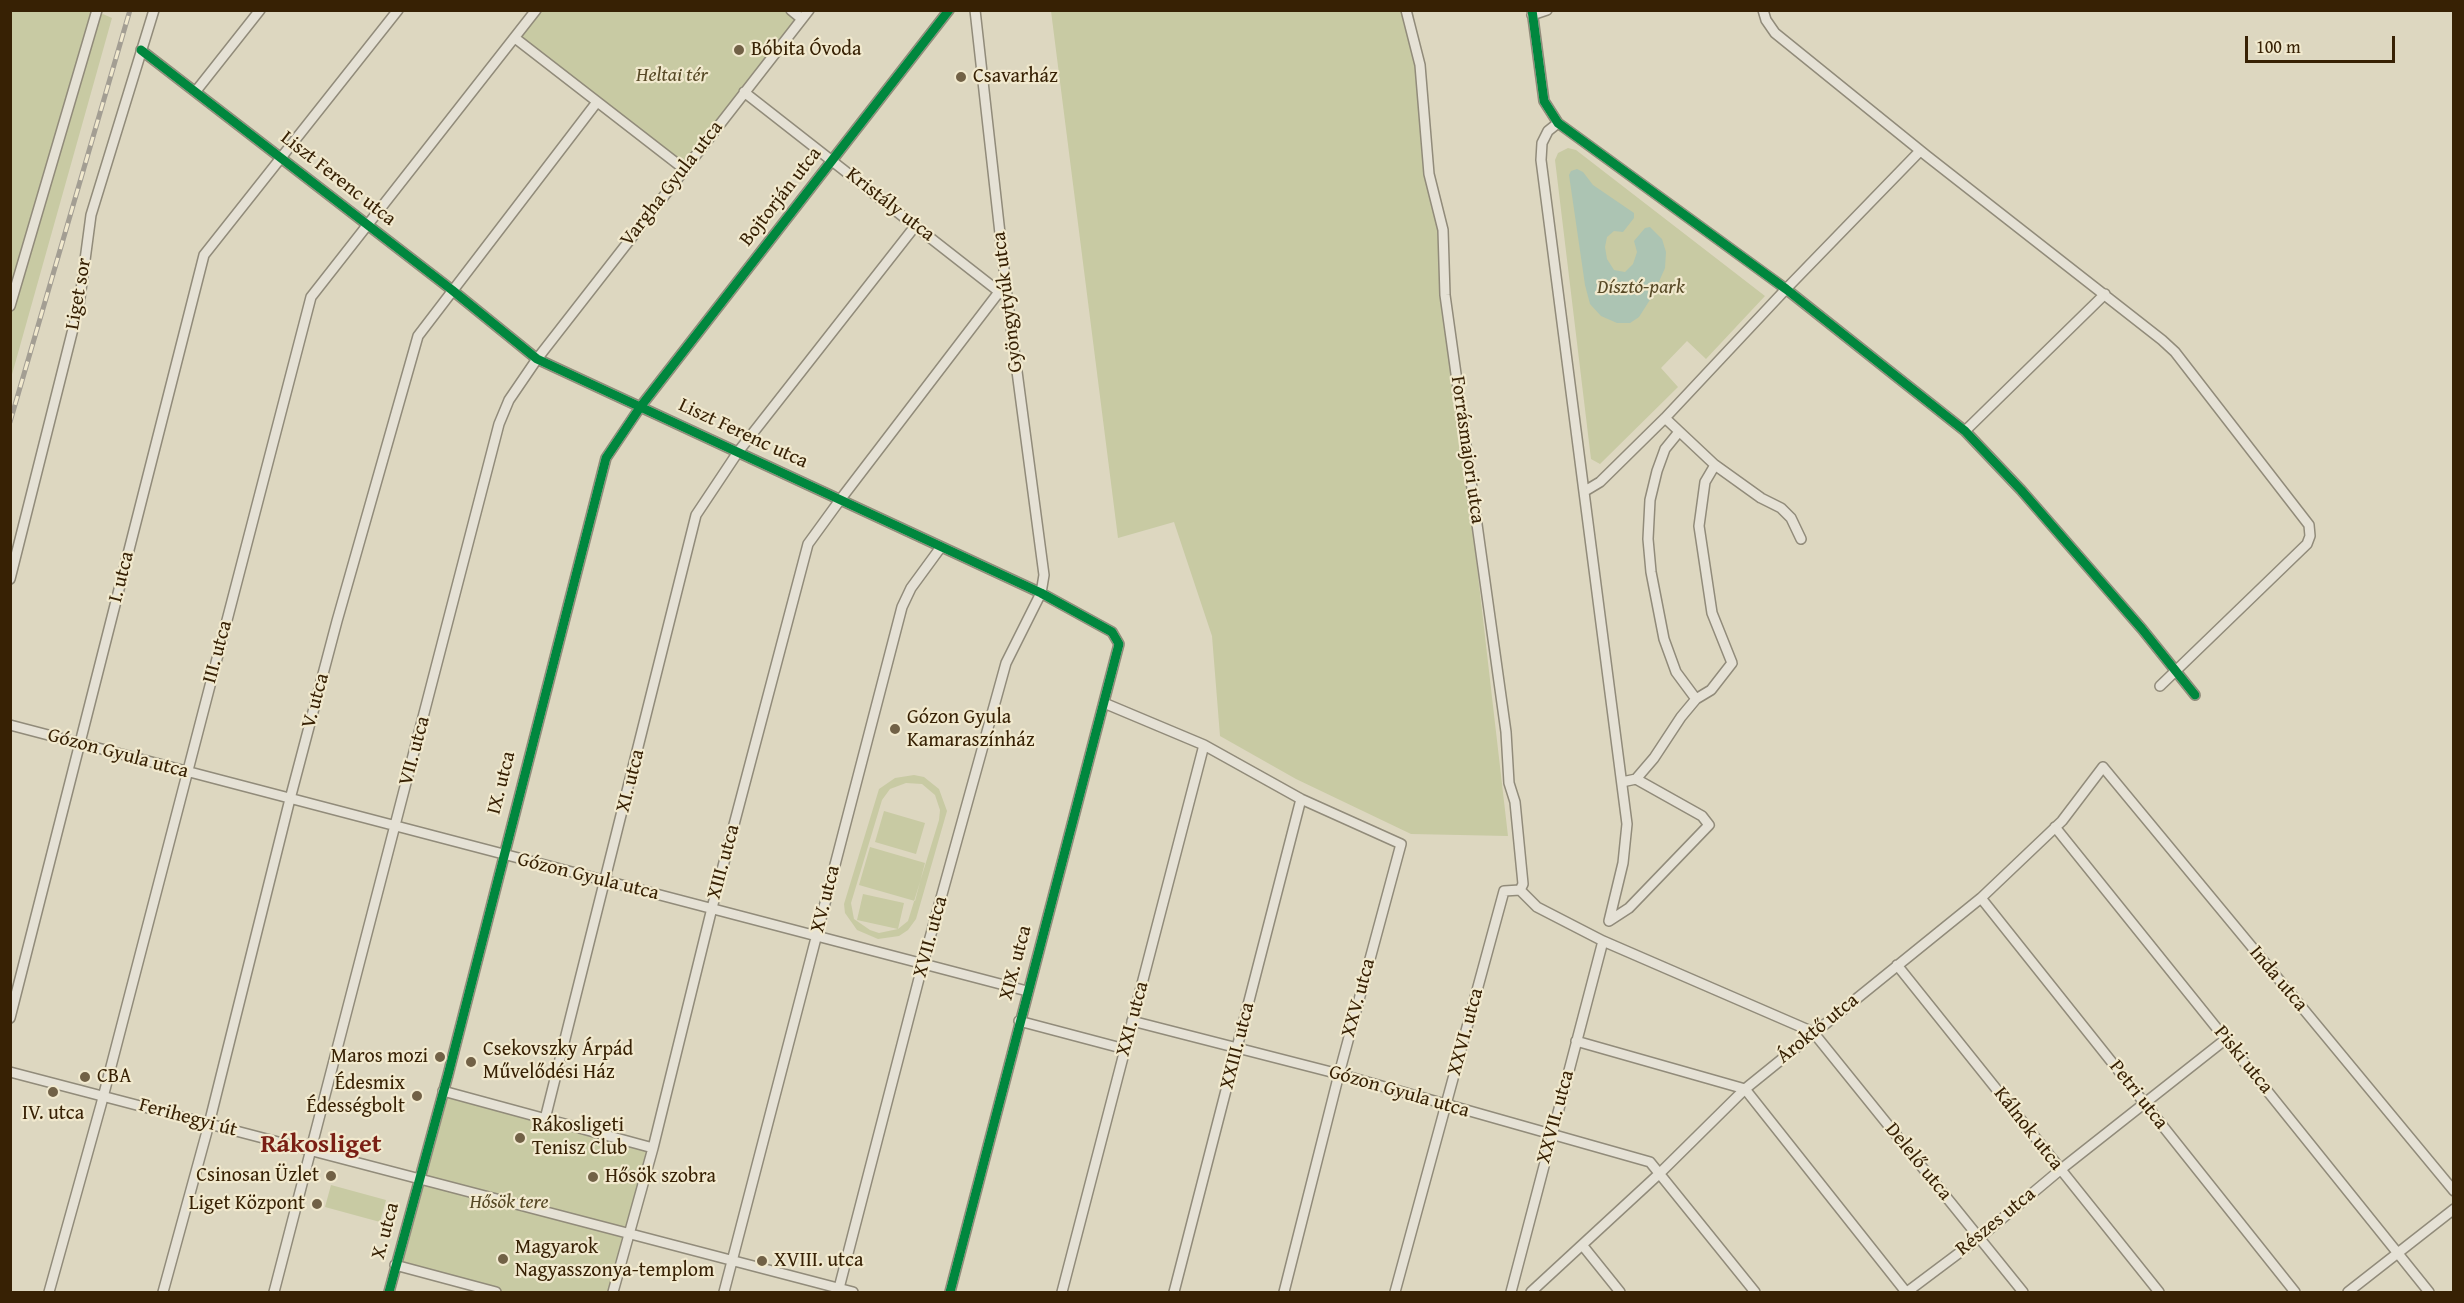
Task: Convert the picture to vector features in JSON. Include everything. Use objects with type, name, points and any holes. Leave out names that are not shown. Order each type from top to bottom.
[{"type":"street","points":[[10,306],[97,10]]},
{"type":"street","name":"Liget sor","points":[[10,579],[80,305],[91,215],[153,10]]},
{"type":"street","points":[[196,91],[260,10]]},
{"type":"street","name":"I. utca","points":[[10,1018],[204,255],[398,10]]},
{"type":"street","name":"III. utca","points":[[104,1096],[186,772],[311,297],[536,10]]},
{"type":"street","points":[[791,10],[802,19]]},
{"type":"street","name":"Vargha Gyula utca","points":[[537,358],[809,10]]},
{"type":"street","name":"Bojtorján utca","points":[[641,406],[949,10]]},
{"type":"street","name":"Gyöngytyúk utca","points":[[975,10],[1003,294],[1044,575],[1041,593]]},
{"type":"street","name":"Forrásmajori utca","points":[[1406,10],[1420,65],[1429,174],[1443,230],[1445,295],[1506,732],[1509,783],[1515,802],[1522,884],[1520,890]]},
{"type":"street","points":[[1547,10],[1532,13],[1545,101],[1558,123],[1786,289],[1965,431],[2021,490],[2142,629],[2195,695]]},
{"type":"street","points":[[1763,10],[1774,33],[1920,151],[2105,294],[2175,352],[2309,525],[2310,536],[2307,544],[2160,686]]},
{"type":"street","points":[[515,38],[684,169]]},
{"type":"street","name":"Liszt Ferenc utca","points":[[141,50],[537,358],[1041,593],[1113,632],[1119,644]]},
{"type":"street","name":"Kristály utca","points":[[744,92],[1003,294]]},
{"type":"street","name":"V. utca","points":[[163,1293],[209,1124],[290,799],[418,336],[597,102]]},
{"type":"street","points":[[1558,123],[1548,131],[1542,143],[1541,160],[1622,782],[1626,834],[1623,863],[1609,921],[1629,908],[1709,825],[1702,816],[1636,779]]},
{"type":"street","points":[[1585,491],[1600,482],[1665,418],[1920,151]]},
{"type":"street","name":"XI. utca","points":[[545,1119],[696,514],[738,452],[916,225]]},
{"type":"street","name":"XIII. utca","points":[[613,1293],[653,1148],[712,908],[808,544],[840,500],[1003,294]]},
{"type":"street","points":[[1965,431],[2105,294]]},
{"type":"street","name":"VII. utca","points":[[274,1293],[499,424],[509,400],[537,358]]},
{"type":"street","name":"IX. utca","points":[[419,1179],[606,458],[641,406]]},
{"type":"street","points":[[1665,418],[1678,433],[1714,465],[1761,498],[1781,508],[1791,518],[1801,539]]},
{"type":"street","points":[[1678,433],[1665,449],[1658,471],[1650,500],[1648,539],[1651,572],[1664,639],[1676,672],[1696,699]]},
{"type":"street","points":[[1622,782],[1636,779],[1654,758],[1681,717],[1696,699],[1711,690],[1732,663],[1712,613],[1699,526],[1705,482],[1714,465]]},
{"type":"street","name":"XV. utca","points":[[724,1293],[902,607],[911,588],[941,547]]},
{"type":"street","name":"XVII. utca","points":[[839,1291],[923,963],[1006,663],[1041,593]]},
{"type":"street","name":"XIX. utca","points":[[950,1293],[1119,644]]},
{"type":"street","points":[[1104,703],[1204,745],[1301,799]]},
{"type":"street","name":"Gózon Gyula utca","points":[[10,725],[1028,991]]},
{"type":"street","name":"XXI. utca","points":[[1062,1293],[1204,745]]},
{"type":"street","name":"Ároktő utca","points":[[1531,1293],[1660,1173],[1745,1089],[1981,898],[2062,821],[2103,767]]},
{"type":"street","name":"Inda utca","points":[[2103,767],[2454,1191]]},
{"type":"street","name":"XXV. utca","points":[[1284,1293],[1339,1074],[1401,844],[1301,799]]},
{"type":"street","name":"XXIII. utca","points":[[1174,1293],[1301,799]]},
{"type":"street","name":"Piski utca","points":[[2055,827],[2429,1293]]},
{"type":"street","points":[[1520,890],[1537,907],[1603,941],[1813,1032]]},
{"type":"street","name":"XXVI. utca","points":[[1395,1293],[1504,891],[1520,890]]},
{"type":"street","name":"Petri utca","points":[[1981,898],[2295,1293]]},
{"type":"street","name":"XXVII. utca","points":[[1510,1293],[1603,941]]},
{"type":"street","name":"Kálnok utca","points":[[1897,964],[2159,1293]]},
{"type":"street","points":[[1019,1021],[1125,1049]]},
{"type":"street","name":"Gózon Gyula utca","points":[[1132,1021],[1339,1074],[1650,1162],[1660,1173]]},
{"type":"street","name":"Delelő utca","points":[[1813,1032],[2023,1293]]},
{"type":"street","name":"Részes utca","points":[[1907,1293],[1979,1238],[2060,1170],[2145,1105],[2226,1038]]},
{"type":"street","points":[[1576,1041],[1745,1089],[1907,1293]]},
{"type":"street","name":"Ferihegyi út","points":[[10,1072],[853,1293]]},
{"type":"street","points":[[443,1091],[653,1148]]},
{"type":"street","points":[[49,1293],[104,1096]]},
{"type":"street","points":[[1660,1173],[1755,1293]]},
{"type":"street","name":"X. utca","points":[[389,1293],[419,1179]]},
{"type":"street","points":[[2348,1293],[2454,1209]]},
{"type":"street","points":[[1583,1245],[1620,1293]]},
{"type":"street","points":[[395,1265],[496,1293]]},
{"type":"green space","name":"Heltai tér","points":[[791,10],[802,19],[684,169],[515,38],[536,11]]},
{"type":"green space","points":[[11,11],[96,11],[112,18],[11,378]]},
{"type":"green space","points":[[1051,11],[1413,11],[1508,836],[1411,834],[1296,779],[1220,736],[1212,636],[1174,522],[1118,538]]},
{"type":"green space","name":"Dísztó-park","points":[[1568,148],[1576,150],[1765,296],[1706,359],[1687,341],[1661,368],[1678,387],[1600,464],[1591,459],[1555,160],[1558,153]]},
{"type":"green space","points":[[914,775],[924,777],[939,789],[947,811],[916,919],[908,930],[899,936],[878,939],[857,930],[845,913],[844,904],[879,789],[895,778]],"holes":[[[906,783],[922,784],[935,795],[940,810],[939,820],[908,921],[898,929],[879,933],[854,919],[851,903],[882,800],[890,789]]]},
{"type":"green space","points":[[884,811],[925,823],[916,854],[875,842]]},
{"type":"green space","points":[[870,847],[925,863],[915,901],[859,885]]},
{"type":"green space","points":[[863,894],[904,903],[898,929],[857,920]]},
{"type":"green space","name":"Hősök tere","points":[[443,1091],[653,1148],[613,1292],[496,1292],[395,1265]]},
{"type":"green space","points":[[331,1185],[386,1200],[380,1222],[325,1207]]},
{"type":"shaded area","points":[[1577,169],[1583,172],[1593,185],[1634,213],[1634,218],[1623,232],[1614,231],[1607,237],[1605,247],[1607,259],[1614,270],[1625,272],[1633,264],[1637,252],[1634,241],[1645,228],[1650,227],[1662,239],[1666,252],[1665,268],[1653,295],[1639,317],[1630,323],[1617,323],[1601,316],[1590,304],[1585,285],[1569,175],[1571,171]]},
{"type":"railway","points":[[10,422],[130,10]]},
{"type":"cycle path","points":[[389,1292],[448,1075],[606,458],[641,406],[949,10]]},
{"type":"cycle path","points":[[1532,10],[1544,101],[1558,123],[1786,289],[1965,431],[2021,490],[2142,629],[2195,695]]},
{"type":"cycle path","points":[[141,50],[452,290],[537,359],[1041,593],[1112,632],[1119,644],[950,1292]]},
{"type":"place","name":"Bóbita Óvoda","points":[[739,50]]},
{"type":"place","name":"Csavarház","points":[[961,77]]},
{"type":"place","name":"Gózon Gyula Kamaraszínház","points":[[895,729]]},
{"type":"place","name":"Maros mozi","points":[[440,1057]]},
{"type":"place","name":"Csekovszky Árpád Művelődési Ház","points":[[471,1062]]},
{"type":"place","name":"CBA","points":[[85,1077]]},
{"type":"place","name":"IV. utca","points":[[53,1092]]},
{"type":"place","name":"Édesmix Édességbolt","points":[[417,1096]]},
{"type":"place","name":"Rákosligeti Tenisz Club","points":[[520,1138]]},
{"type":"place","name":"Csinosan Üzlet","points":[[331,1176]]},
{"type":"place","name":"Hősök szobra","points":[[593,1177]]},
{"type":"place","name":"Liget Központ","points":[[317,1204]]},
{"type":"place","name":"Magyarok Nagyasszonya-templom","points":[[503,1259]]},
{"type":"place","name":"XVIII. utca","points":[[762,1261]]},
{"type":"district","name":"Rákosliget","points":[[321,1145]]}]
